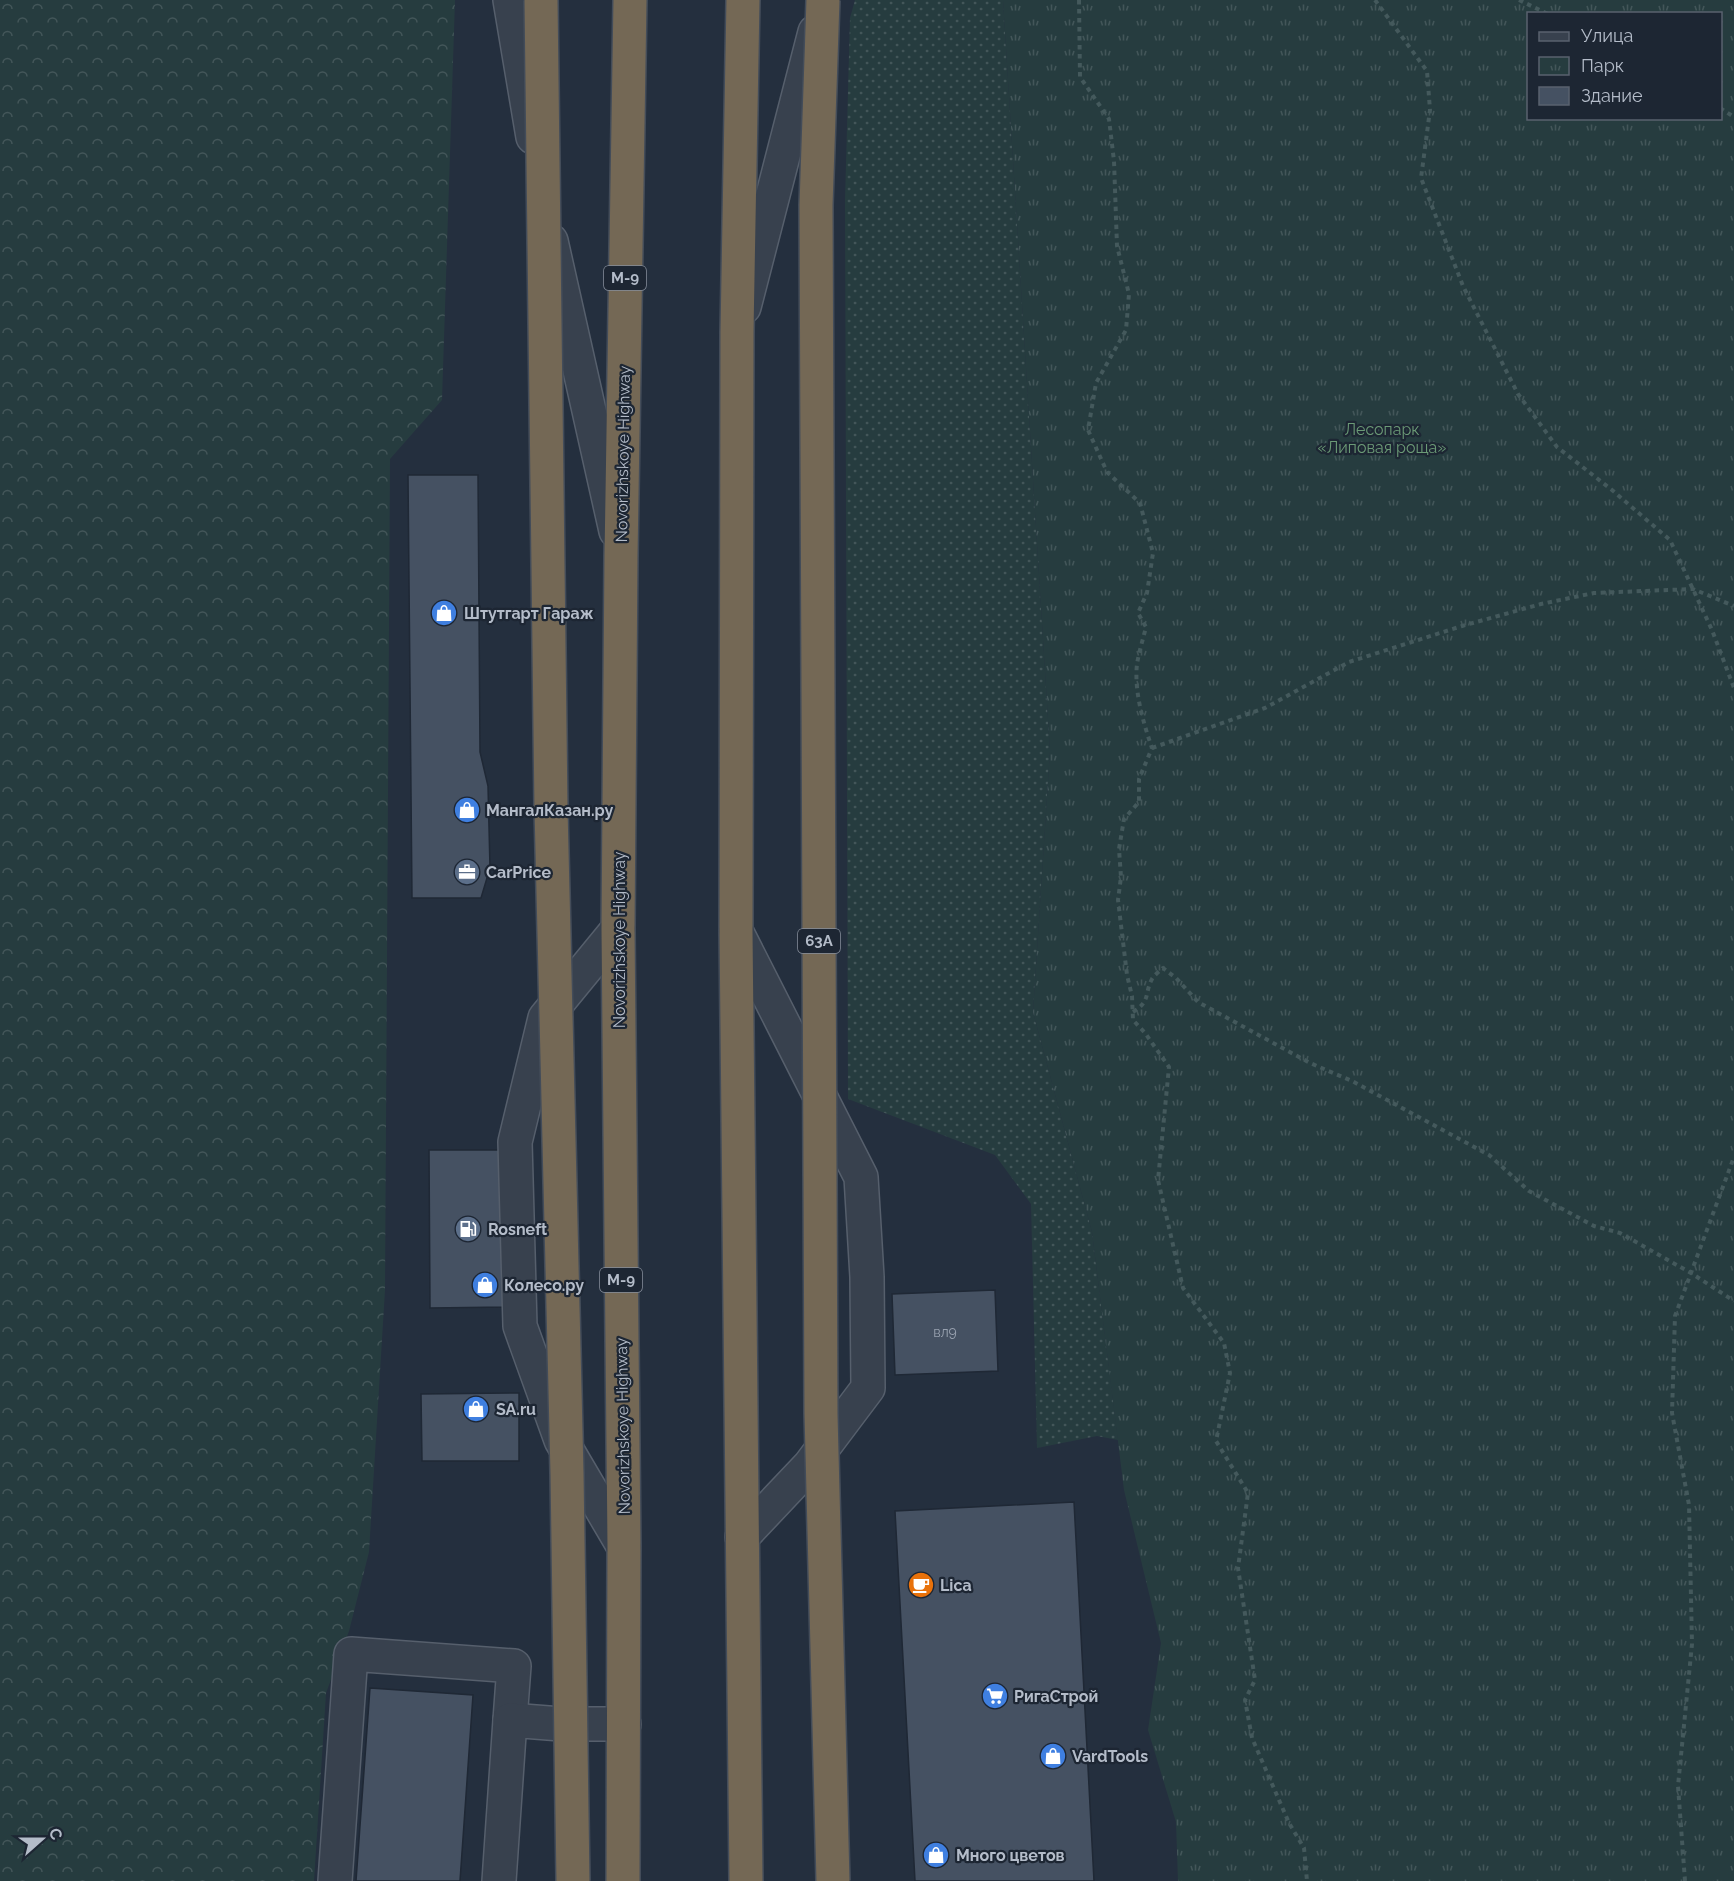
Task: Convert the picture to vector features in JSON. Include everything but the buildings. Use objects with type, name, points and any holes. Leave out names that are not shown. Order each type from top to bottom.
[{"type":"highway","points":[[541,0],[551,809],[567,1473],[573,1881]]},
{"type":"highway","name":"Novorizhskoye Highway","points":[[623,1881],[624,1547],[618,929],[621,556],[630,0]]},
{"type":"highway","points":[[743,0],[737,332],[736,932],[746,1881]]},
{"type":"highway","name":"63A","points":[[823,0],[816,205],[821,1390],[833,1881]]},
{"type":"street","points":[[510,0],[549,230],[621,556]]},
{"type":"street","points":[[737,332],[823,0]]},
{"type":"street","points":[[618,929],[546,1018],[515,1142],[520,1326],[561,1440],[624,1547]]},
{"type":"street","points":[[736,932],[861,1177],[867,1288],[868,1388],[810,1465],[742,1537]]},
{"type":"street","points":[[335,1881],[351,1654],[514,1666],[499,1881]]},
{"type":"street","points":[[510,1720],[561,1724],[624,1724]]},
{"type":"path","points":[[1079,0],[1080,77],[1109,119],[1114,161],[1117,246],[1129,294],[1126,330],[1096,383],[1088,430],[1107,472],[1140,502],[1153,553],[1147,593],[1138,613],[1146,627],[1137,665],[1139,699],[1152,748],[1139,779],[1139,802],[1124,819],[1119,849],[1121,877],[1119,900],[1132,1012],[1133,1020],[1146,1033],[1169,1067],[1158,1180],[1183,1288],[1224,1343],[1230,1373],[1216,1441],[1248,1493],[1238,1568],[1255,1680],[1245,1700],[1252,1737],[1289,1823],[1304,1848],[1307,1881]]},
{"type":"path","points":[[1376,0],[1427,71],[1430,110],[1421,178],[1463,286],[1518,394],[1557,447],[1670,540],[1712,630],[1734,688]]},
{"type":"path","points":[[1519,0],[1544,12]]},
{"type":"path","points":[[1152,748],[1265,708],[1349,662],[1462,626],[1542,604],[1594,593],[1693,589],[1734,606]]},
{"type":"path","points":[[1132,1012],[1142,1006],[1149,993],[1152,979],[1163,968],[1176,978],[1198,1002],[1310,1063],[1352,1082],[1490,1155],[1529,1191],[1594,1226],[1620,1233],[1734,1300]]},
{"type":"path","points":[[1686,1881],[1678,1786],[1692,1644],[1689,1505],[1672,1413],[1675,1316],[1734,1157]]},
{"type":"green space","points":[[0,0],[455,0],[442,400],[390,459],[385,1290],[369,1552],[349,1631],[326,1693],[314,1881],[0,1881]]},
{"type":"green space","points":[[855,0],[1003,0],[1050,751],[1033,1012],[1092,1232],[1118,1440],[1097,1436],[1037,1448],[1031,1204],[995,1155],[848,1099],[845,200],[850,18]]},
{"type":"green space","name":"Лесопарк «Липовая роща»","points":[[1003,0],[1734,0],[1734,1881],[1178,1881],[1176,1822],[1148,1730],[1161,1643],[1124,1490],[1092,1232],[1033,1012],[1050,751]]},
{"type":"place","name":"Штутгарт Гараж","points":[[444,613]]},
{"type":"place","name":"МангалКазан.ру","points":[[467,810]]},
{"type":"place","name":"CarPrice","points":[[467,872]]},
{"type":"place","name":"Rosneft","points":[[468,1229]]},
{"type":"place","name":"Колесо.ру","points":[[485,1285]]},
{"type":"place","name":"SA.ru","points":[[476,1409]]},
{"type":"place","name":"Lica","points":[[921,1585]]},
{"type":"place","name":"РигаСтрой","points":[[995,1696]]},
{"type":"place","name":"VardTools","points":[[1053,1756]]},
{"type":"place","name":"Много цветов","points":[[936,1855]]}]
